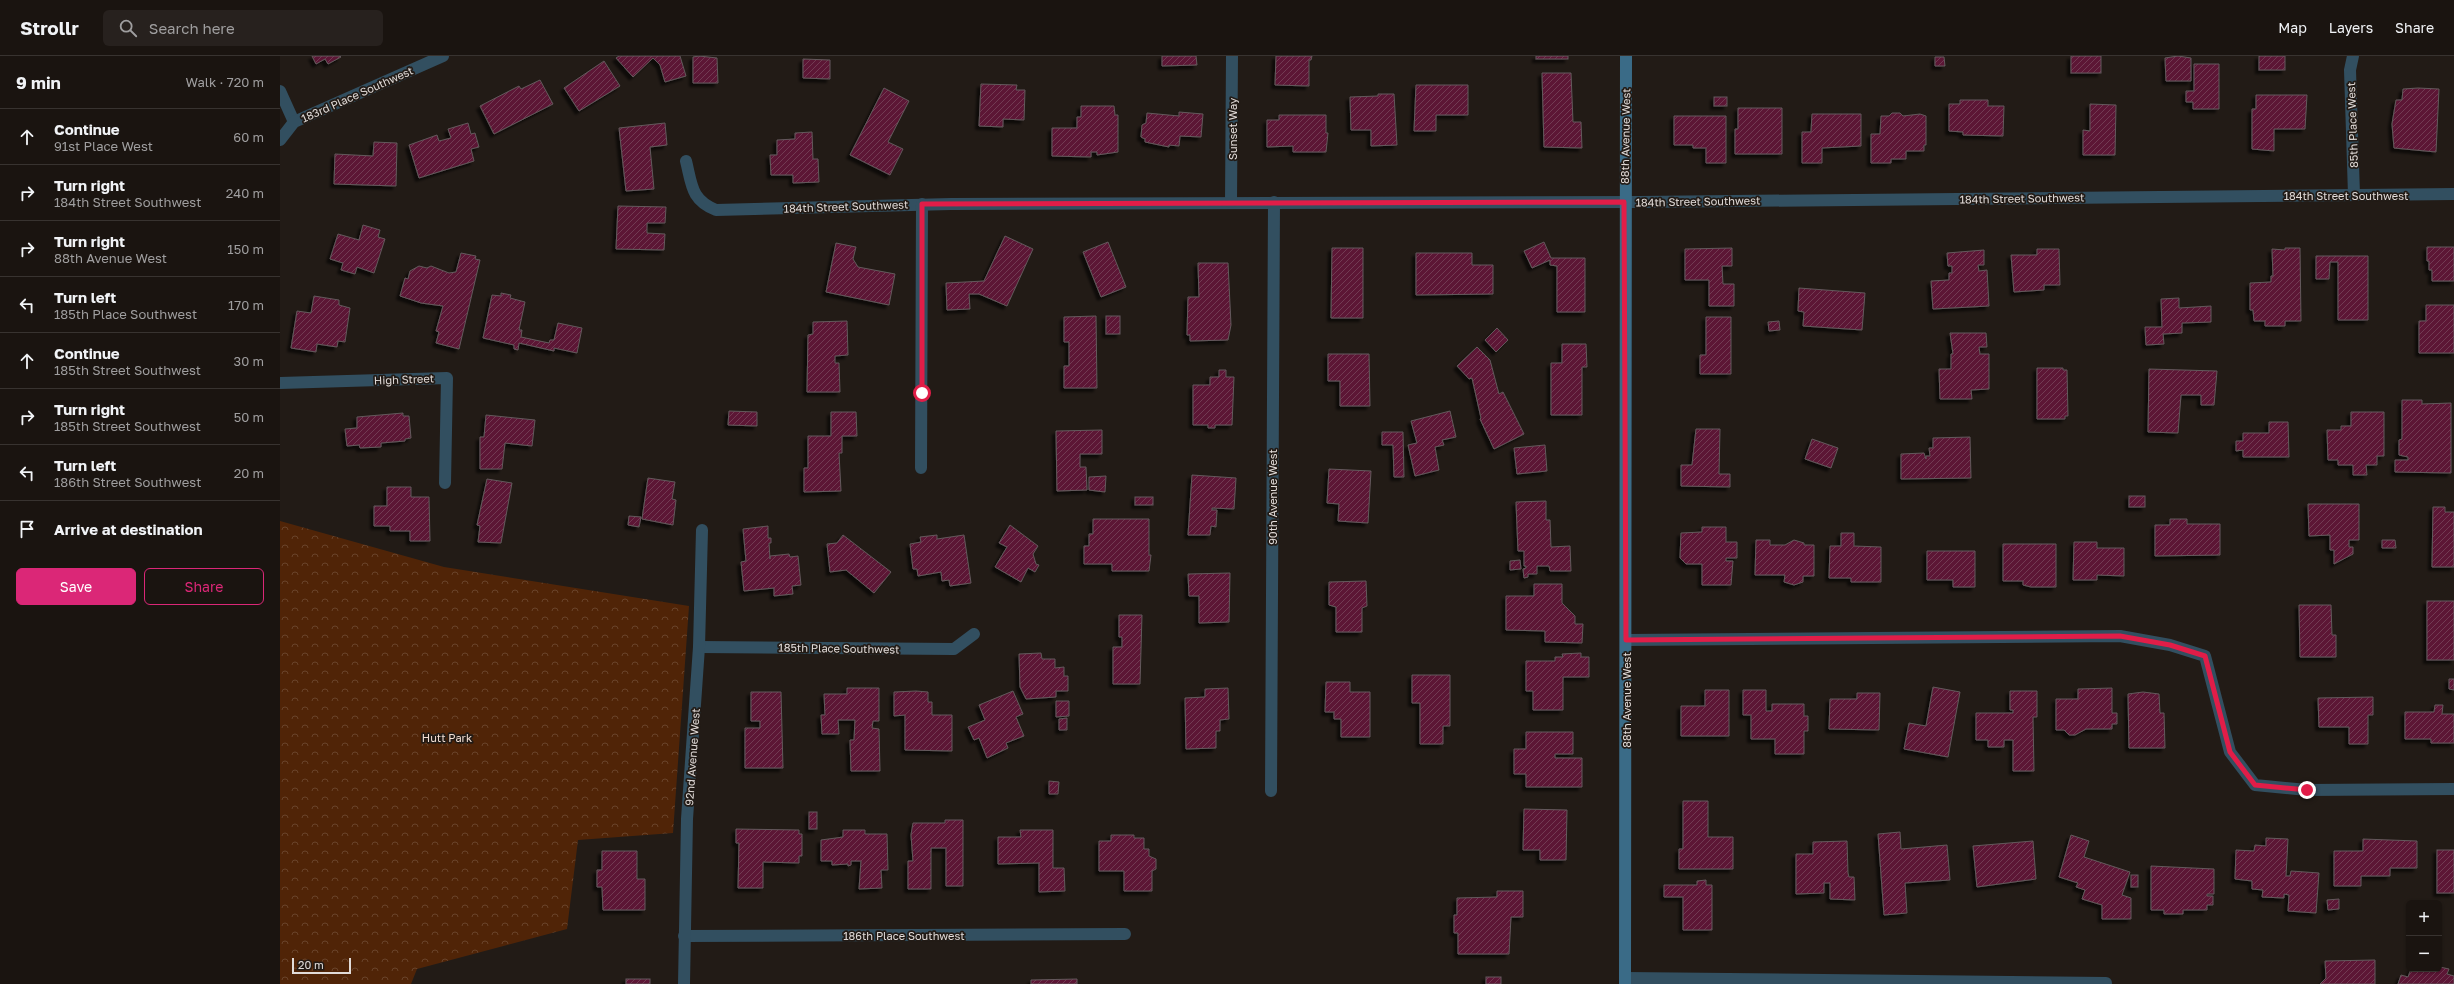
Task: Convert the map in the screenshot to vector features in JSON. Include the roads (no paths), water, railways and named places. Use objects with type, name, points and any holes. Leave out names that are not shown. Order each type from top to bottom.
[{"type":"street","name":"183rd Place Southwest","points":[[294,122],[443,56]]},
{"type":"street","name":"Sunset Way","points":[[1231,202],[1232,56]]},
{"type":"street","name":"88th Avenue West","points":[[1625,981],[1626,640],[1624,202],[1626,56]]},
{"type":"street","name":"85th Place West","points":[[2353,56],[2350,70],[2354,195]]},
{"type":"street","points":[[280,91],[294,122],[280,140]]},
{"type":"street","name":"184th Street Southwest","points":[[686,162],[695,195],[703,204],[716,210],[922,204],[1624,202],[2454,194]]},
{"type":"street","name":"90th Avenue West","points":[[1271,791],[1274,202]]},
{"type":"street","points":[[921,468],[922,204]]},
{"type":"street","name":"High Street","points":[[280,383],[447,378],[445,483]]},
{"type":"street","name":"92nd Avenue West","points":[[684,984],[687,819],[699,647],[702,530]]},
{"type":"street","name":"185th Place Southwest","points":[[699,647],[954,649],[974,634]]},
{"type":"street","points":[[1626,640],[2120,636],[2170,645],[2205,656],[2230,752],[2255,785],[2307,790],[2454,789]]},
{"type":"street","name":"186th Place Southwest","points":[[684,936],[1125,934]]},
{"type":"street","points":[[1625,981],[2106,982]]},
{"type":"park label","name":"Hutt Park","points":[[447,737]]}]
